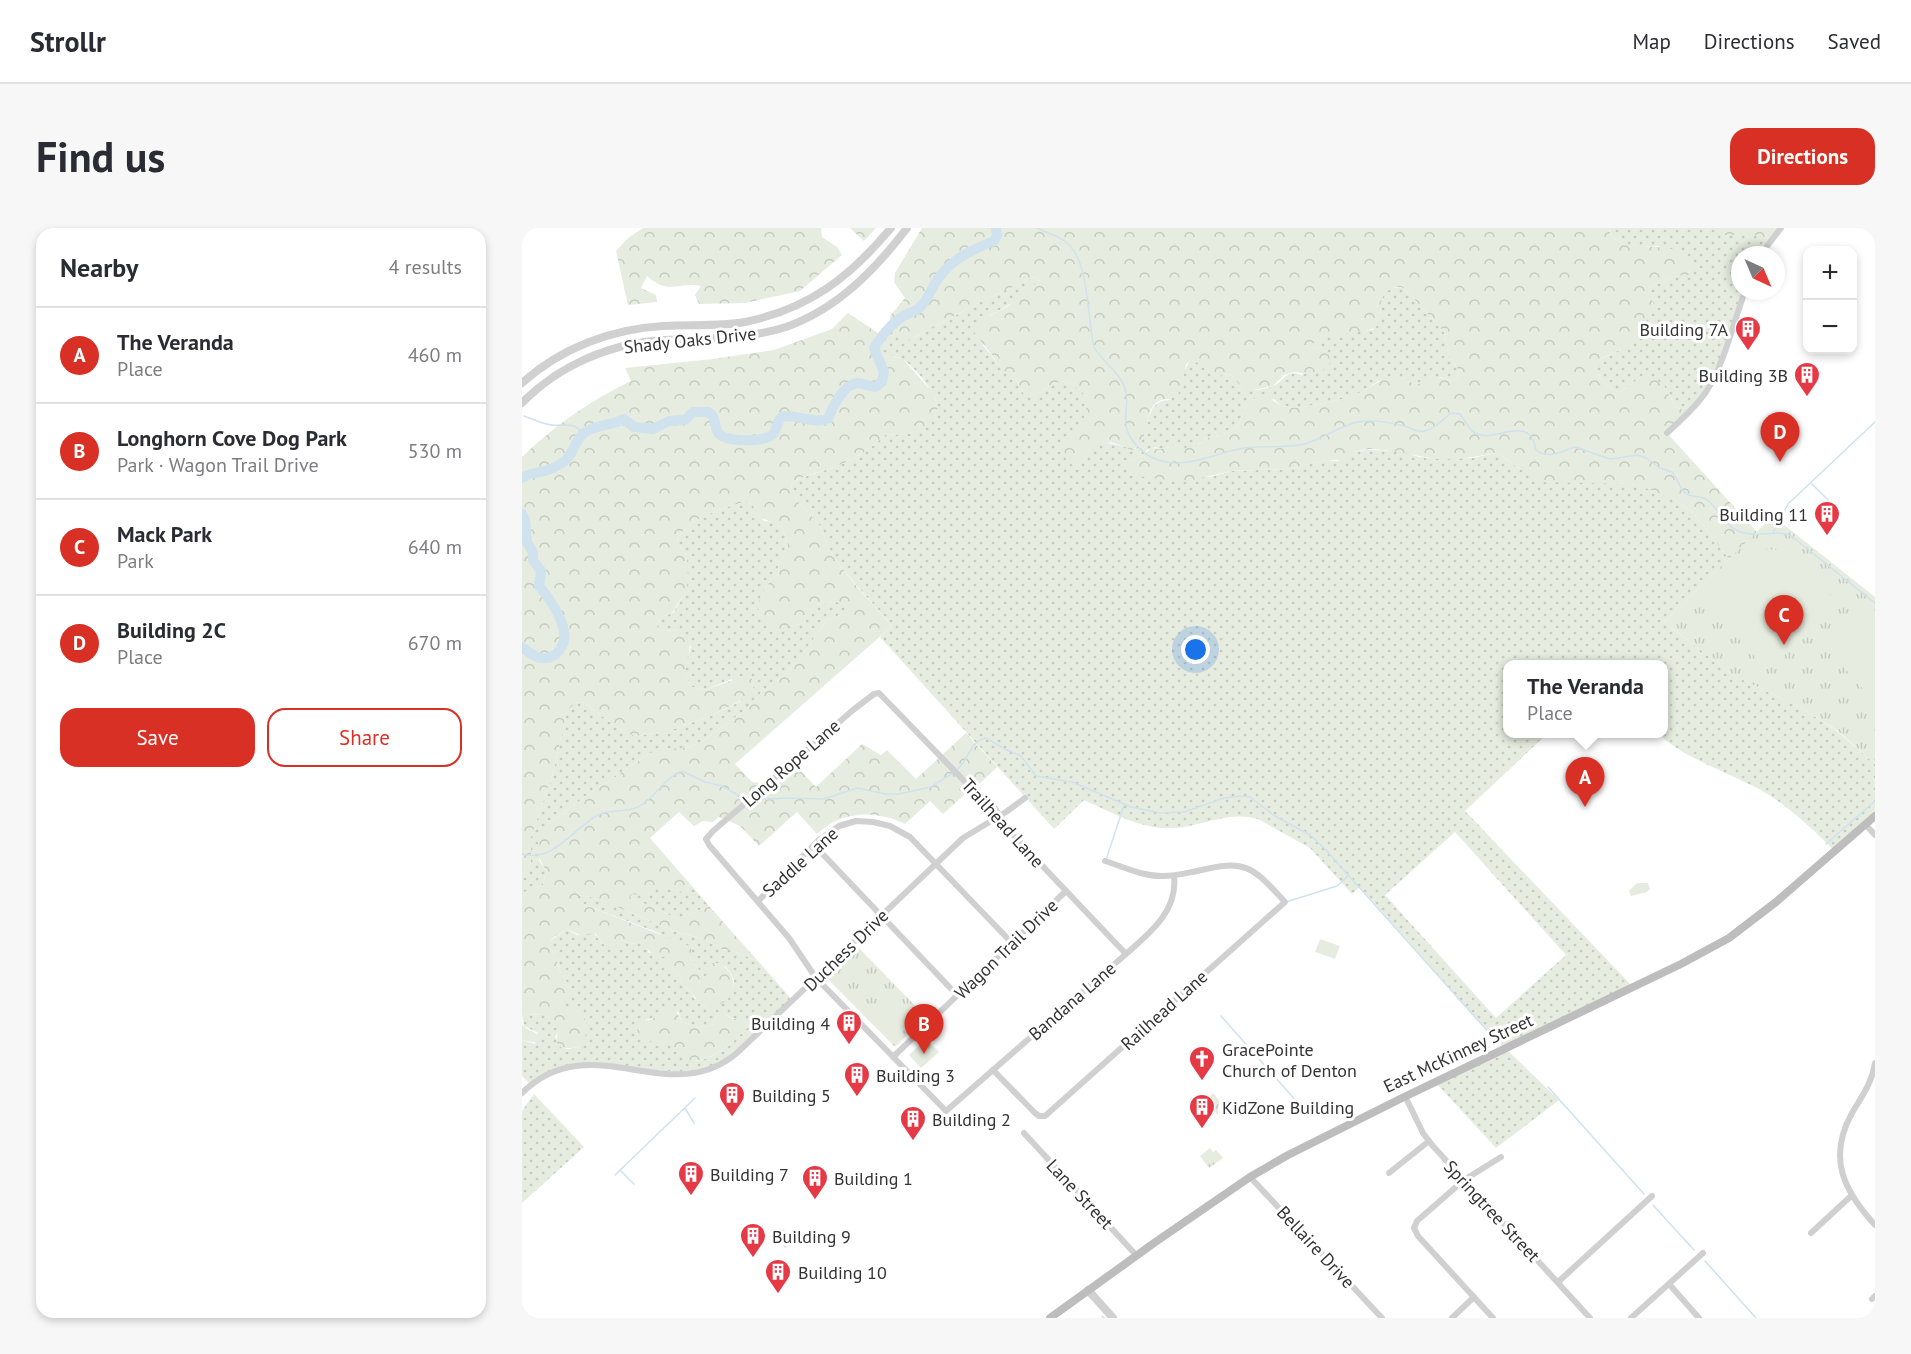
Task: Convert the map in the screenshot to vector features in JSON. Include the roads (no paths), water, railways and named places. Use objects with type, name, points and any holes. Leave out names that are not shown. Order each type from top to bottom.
[{"type":"main road","name":"East McKinney Street","points":[[1050,1318],[1136,1255],[1250,1177],[1325,1135],[1609,999],[1729,938],[1776,903],[1875,816]]},
{"type":"street","name":"Shady Oaks Drive","points":[[522,383],[542,367],[571,350],[618,333],[662,326],[711,326],[743,322],[781,312],[813,298],[844,277],[860,263],[891,228]]},
{"type":"street","name":"Shady Oaks Drive","points":[[522,403],[542,385],[575,364],[621,346],[663,340],[745,336],[786,327],[804,319],[837,301],[869,273],[907,228]]},
{"type":"street","points":[[1767,246],[1781,228]]},
{"type":"street","points":[[1667,433],[1697,403],[1712,381],[1742,300]]},
{"type":"street","name":"Trailhead Lane","points":[[879,693],[974,790],[994,807],[1014,836],[1126,954]]},
{"type":"street","name":"Long Rope Lane","points":[[758,900],[706,839],[853,710],[874,694],[879,693]]},
{"type":"street","name":"Duchess Drive","points":[[522,1093],[545,1075],[575,1065],[591,1064],[682,1075],[714,1068],[738,1052],[970,832],[1025,798]]},
{"type":"street","name":"Saddle Lane","points":[[758,900],[831,831],[848,823],[873,822],[904,832],[1012,943]]},
{"type":"street","points":[[1865,824],[1875,835]]},
{"type":"street","points":[[814,845],[957,996]]},
{"type":"street","points":[[1106,861],[1162,877],[1174,876]]},
{"type":"street","name":"Railhead Lane","points":[[993,1070],[1031,1110],[1042,1117],[1286,903],[1266,881],[1242,867],[1223,865],[1174,876]]},
{"type":"street","name":"Bandana Lane","points":[[893,1057],[946,1111],[1151,932],[1164,916],[1173,898],[1174,876]]},
{"type":"street","name":"Wagon Trail Drive","points":[[893,1057],[1066,891]]},
{"type":"street","points":[[758,900],[789,938],[816,978],[893,1057]]},
{"type":"street","points":[[1875,1065],[1871,1081],[1846,1125],[1841,1143],[1842,1170],[1851,1197],[1875,1225]]},
{"type":"street","name":"Springtree Street","points":[[1405,1096],[1429,1141],[1590,1318]]},
{"type":"street","name":"Lane Street","points":[[1024,1133],[1136,1255]]},
{"type":"street","points":[[1389,1173],[1429,1141]]},
{"type":"street","points":[[1493,1318],[1414,1228],[1418,1221],[1464,1180],[1501,1157]]},
{"type":"street","name":"Bellaire Drive","points":[[1250,1177],[1382,1318]]},
{"type":"street","points":[[1558,1282],[1652,1196]]},
{"type":"street","points":[[1811,1233],[1851,1197]]},
{"type":"street","points":[[1631,1318],[1703,1253]]},
{"type":"street","points":[[1669,1284],[1699,1318]]},
{"type":"street","points":[[1088,1290],[1113,1318]]},
{"type":"street","points":[[1452,1318],[1474,1297]]},
{"type":"water","points":[[783,1229],[786,1236],[793,1229],[798,1234],[789,1239],[791,1242],[785,1248],[781,1243],[783,1241],[776,1236]]},
{"type":"waterway","points":[[522,478],[549,470],[562,463],[569,457],[581,436],[589,430],[624,419],[634,427],[653,429],[669,421],[685,420],[693,412],[708,412],[713,416],[716,430],[723,437],[747,440],[770,436],[783,416],[828,419],[835,403],[847,388],[857,383],[876,387],[882,382],[884,372],[874,348],[881,338],[897,321],[922,305],[937,280],[949,266],[970,252],[994,241],[997,236],[996,228]]},
{"type":"waterway","points":[[1037,228],[1066,242],[1080,262],[1094,347],[1118,375],[1124,386],[1127,402],[1126,423],[1130,438],[1151,457],[1174,463],[1198,460],[1245,448],[1297,445],[1311,442],[1344,426],[1364,421],[1390,423],[1423,431],[1436,426],[1451,413],[1460,414],[1468,427],[1483,436],[1510,431],[1526,433],[1532,439],[1536,450],[1541,453],[1555,454],[1575,447],[1610,459],[1638,455],[1646,458],[1660,468],[1672,472],[1686,494],[1706,499],[1711,503],[1727,523],[1737,531],[1750,534],[1790,535],[1875,603]]},
{"type":"waterway","points":[[524,416],[541,423],[576,427],[583,434]]},
{"type":"waterway","points":[[1773,533],[1788,504],[1875,422]]},
{"type":"waterway","points":[[1812,484],[1828,500]]},
{"type":"waterway","points":[[522,514],[525,520],[527,542],[533,552],[533,560],[541,571],[539,586],[558,614],[563,626],[564,637],[560,650],[548,658],[537,657],[522,647]]},
{"type":"waterway","points":[[957,770],[973,746],[986,738],[1021,756],[1036,776],[1072,782],[1131,807],[1160,813],[1184,812],[1224,798],[1250,797],[1275,816],[1310,835],[1325,849],[1491,1035]]},
{"type":"waterway","points":[[522,854],[544,854],[563,843],[598,815],[638,807],[671,777],[682,771],[705,782],[722,786],[745,799]]},
{"type":"waterway","points":[[753,800],[824,799],[857,788],[886,794],[899,794],[931,787],[953,773]]},
{"type":"waterway","points":[[1826,844],[1875,801]]},
{"type":"waterway","points":[[1106,860],[1124,805]]},
{"type":"waterway","points":[[1286,902],[1337,886],[1349,875]]},
{"type":"waterway","points":[[1221,1016],[1297,1102]]},
{"type":"waterway","points":[[1548,1087],[1644,1194]]},
{"type":"waterway","points":[[615,1175],[695,1098]]},
{"type":"waterway","points":[[685,1108],[694,1123]]},
{"type":"waterway","points":[[620,1170],[634,1184]]},
{"type":"waterway","points":[[1653,1205],[1694,1250]]},
{"type":"waterway","points":[[1705,1261],[1756,1318]]},
{"type":"place","name":"Building 7A","points":[[1748,352]]},
{"type":"place","name":"Building 3B","points":[[1807,398]]},
{"type":"place","name":"Building 2C","points":[[1780,462]]},
{"type":"place","name":"Building 11","points":[[1827,537]]},
{"type":"place","name":"Mack Park","points":[[1784,645]]},
{"type":"place","name":"The Veranda","points":[[1585,807]]},
{"type":"place","name":"Building 4","points":[[849,1046]]},
{"type":"place","name":"Longhorn Cove Dog Park","points":[[924,1054]]},
{"type":"place","name":"GracePointe Church of Denton","points":[[1202,1082]]},
{"type":"place","name":"Building 3","points":[[857,1098]]},
{"type":"place","name":"Building 5","points":[[732,1118]]},
{"type":"place","name":"KidZone Building","points":[[1202,1130]]},
{"type":"place","name":"Building 2","points":[[913,1142]]},
{"type":"place","name":"Building 7","points":[[691,1197]]},
{"type":"place","name":"Building 1","points":[[815,1201]]},
{"type":"place","name":"Building 9","points":[[753,1259]]},
{"type":"place","name":"Building 10","points":[[778,1295]]}]
